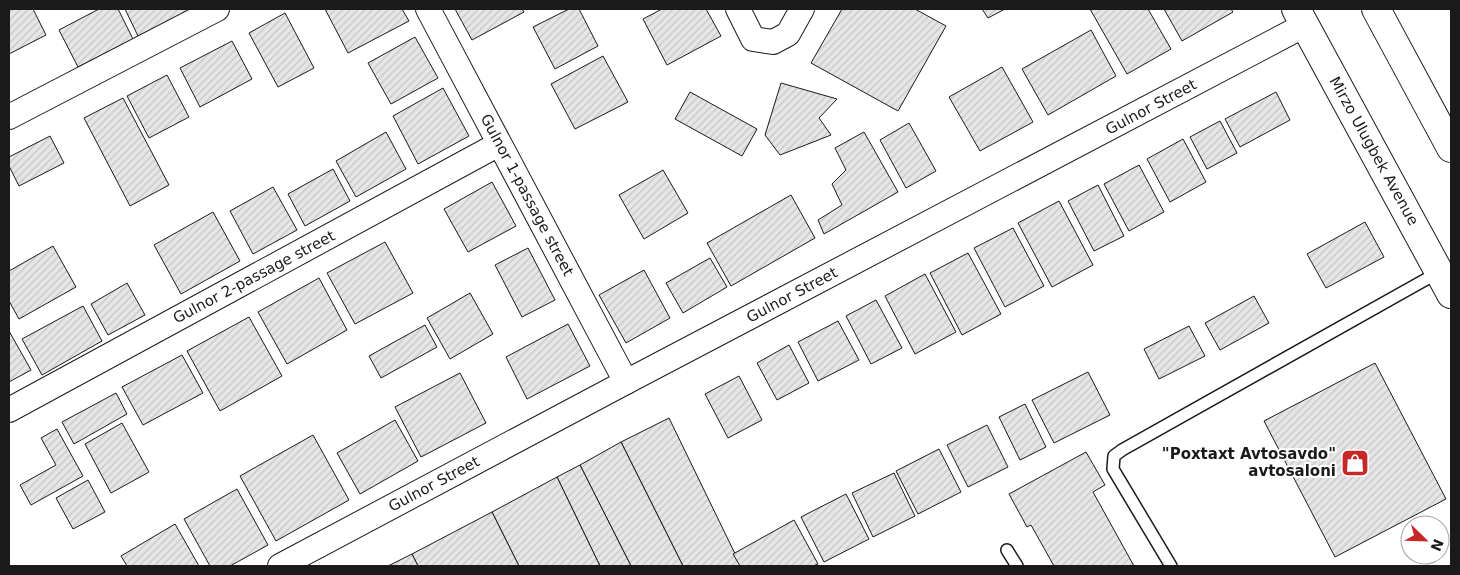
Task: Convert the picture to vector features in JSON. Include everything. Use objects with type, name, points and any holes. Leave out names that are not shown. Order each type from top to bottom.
[{"type":"main road","points":[[1376,9],[1445,120],[1451,148]]},
{"type":"main road","name":"Mirzo Ulugbek Avenue","points":[[1301,17],[1445,283]]},
{"type":"street","points":[[9,117],[140,47],[217,9]]},
{"type":"street","name":"Gulnor 1-passage street","points":[[428,9],[626,382]]},
{"type":"street","points":[[738,9],[753,38],[773,42],[788,34],[802,9]]},
{"type":"street","name":"Gulnor Street","points":[[280,566],[626,382],[1301,17]]},
{"type":"street","name":"Gulnor 2-passage street","points":[[9,410],[499,144]]},
{"type":"lane","points":[[1170,566],[1113,468],[1114,456],[1130,445],[1445,283]]},
{"type":"lane","points":[[1008,550],[1017,566]]},
{"type":"building","points":[[9,9],[33,9],[46,35],[9,54]]},
{"type":"building","points":[[99,9],[118,9],[133,39],[78,67],[59,30]]},
{"type":"building","points":[[125,9],[192,9],[138,36]]},
{"type":"building","points":[[325,9],[402,9],[409,21],[348,53]]},
{"type":"building","points":[[455,9],[522,9],[524,12],[472,40]]},
{"type":"building","points":[[569,9],[579,9],[598,46],[555,69],[533,27]]},
{"type":"building","points":[[662,9],[706,9],[721,36],[667,65],[643,19]]},
{"type":"building","points":[[842,9],[915,9],[946,26],[898,111],[811,63]]},
{"type":"building","points":[[982,9],[1005,9],[988,18]]},
{"type":"building","points":[[1090,9],[1148,9],[1171,49],[1127,74]]},
{"type":"building","points":[[1164,9],[1231,9],[1233,12],[1182,41]]},
{"type":"building","points":[[285,13],[314,68],[278,87],[249,33]]},
{"type":"building","points":[[1091,30],[1116,76],[1048,115],[1022,69]]},
{"type":"building","points":[[415,37],[438,78],[391,104],[368,63]]},
{"type":"building","points":[[232,41],[252,79],[200,107],[180,68]]},
{"type":"building","points":[[603,56],[628,102],[575,129],[551,84]]},
{"type":"building","points":[[1002,67],[1033,122],[980,151],[949,97]]},
{"type":"building","points":[[167,75],[189,117],[149,138],[127,96]]},
{"type":"building","points":[[781,83],[837,99],[819,118],[831,135],[780,155],[765,135]]},
{"type":"building","points":[[443,88],[469,136],[418,164],[393,116]]},
{"type":"building","points":[[690,92],[757,129],[742,156],[675,119]]},
{"type":"building","points":[[1276,92],[1290,120],[1240,147],[1225,119]]},
{"type":"building","points":[[123,98],[169,185],[130,206],[84,118]]},
{"type":"building","points":[[1220,121],[1237,153],[1207,169],[1190,137]]},
{"type":"building","points":[[909,123],[936,171],[906,188],[880,140]]},
{"type":"building","points":[[386,132],[406,169],[356,197],[336,161]]},
{"type":"building","points":[[864,132],[898,192],[824,234],[818,220],[842,205],[832,184],[846,170],[835,148]]},
{"type":"building","points":[[50,136],[64,163],[19,186],[9,166],[9,157]]},
{"type":"building","points":[[1183,139],[1206,182],[1170,202],[1147,159]]},
{"type":"building","points":[[1139,165],[1164,212],[1129,231],[1104,184]]},
{"type":"building","points":[[333,169],[350,201],[305,226],[288,194]]},
{"type":"building","points":[[663,170],[688,213],[644,239],[619,195]]},
{"type":"building","points":[[492,182],[516,226],[468,252],[444,209]]},
{"type":"building","points":[[1098,185],[1124,236],[1094,251],[1068,201]]},
{"type":"building","points":[[273,187],[297,230],[253,254],[230,211]]},
{"type":"building","points":[[791,195],[815,238],[731,286],[707,243]]},
{"type":"building","points":[[1059,201],[1093,265],[1052,287],[1018,223]]},
{"type":"building","points":[[213,212],[240,261],[181,294],[154,245]]},
{"type":"building","points":[[1365,222],[1384,257],[1326,288],[1307,254]]},
{"type":"building","points":[[1013,228],[1044,286],[1005,307],[974,248]]},
{"type":"building","points":[[385,242],[413,293],[355,324],[327,273]]},
{"type":"building","points":[[53,246],[76,287],[19,319],[9,301],[9,271]]},
{"type":"building","points":[[528,248],[555,300],[522,317],[495,265]]},
{"type":"building","points":[[968,253],[1001,314],[962,335],[930,273]]},
{"type":"building","points":[[710,258],[727,287],[683,313],[666,283]]},
{"type":"building","points":[[644,270],[670,318],[626,343],[599,295]]},
{"type":"building","points":[[925,274],[956,332],[915,354],[885,296]]},
{"type":"building","points":[[319,278],[347,330],[287,364],[258,312]]},
{"type":"building","points":[[127,283],[145,315],[108,335],[91,304]]},
{"type":"building","points":[[470,293],[493,334],[450,359],[427,318]]},
{"type":"building","points":[[1254,296],[1269,323],[1220,350],[1205,323]]},
{"type":"building","points":[[876,300],[902,348],[871,364],[846,316]]},
{"type":"building","points":[[83,306],[102,341],[42,375],[22,339]]},
{"type":"building","points":[[249,317],[282,376],[220,411],[187,351]]},
{"type":"building","points":[[838,321],[859,360],[818,381],[798,342]]},
{"type":"building","points":[[568,324],[590,366],[527,399],[506,357]]},
{"type":"building","points":[[425,325],[437,347],[381,378],[369,356]]},
{"type":"building","points":[[1189,326],[1205,356],[1159,379],[1144,349]]},
{"type":"building","points":[[9,331],[31,370],[9,382]]},
{"type":"building","points":[[789,345],[809,383],[777,400],[757,363]]},
{"type":"building","points":[[182,355],[203,393],[143,425],[122,387]]},
{"type":"building","points":[[1375,363],[1446,499],[1415,515],[1400,515],[1400,523],[1335,557],[1264,421]]},
{"type":"building","points":[[1088,372],[1110,415],[1054,443],[1032,400]]},
{"type":"building","points":[[460,373],[486,423],[421,457],[395,407]]},
{"type":"building","points":[[739,376],[762,420],[728,438],[705,394]]},
{"type":"building","points":[[116,393],[127,414],[74,444],[62,422]]},
{"type":"building","points":[[1025,404],[1046,447],[1020,460],[999,417]]},
{"type":"building","points":[[669,418],[741,566],[683,566],[621,442]]},
{"type":"building","points":[[395,420],[418,461],[360,494],[337,453]]},
{"type":"building","points":[[122,423],[149,472],[111,493],[85,444]]},
{"type":"building","points":[[987,425],[1008,467],[968,487],[947,445]]},
{"type":"building","points":[[57,429],[83,476],[31,505],[20,485],[56,465],[41,438]]},
{"type":"building","points":[[313,435],[349,500],[276,541],[240,476]]},
{"type":"building","points":[[621,442],[683,566],[631,566],[580,465]]},
{"type":"building","points":[[939,449],[961,492],[918,514],[896,471]]},
{"type":"building","points":[[1086,452],[1105,485],[1093,492],[1134,566],[1054,566],[1031,525],[1027,527],[1009,494]]},
{"type":"building","points":[[580,465],[631,566],[600,566],[557,477]]},
{"type":"building","points":[[894,473],[915,516],[873,537],[852,493]]},
{"type":"building","points":[[557,477],[600,566],[519,566],[492,512]]},
{"type":"building","points":[[88,480],[105,512],[73,529],[56,498]]},
{"type":"building","points":[[237,489],[268,545],[230,566],[210,566],[184,519]]},
{"type":"building","points":[[846,494],[869,539],[824,562],[801,517]]},
{"type":"building","points":[[492,512],[519,566],[418,566],[412,554]]},
{"type":"building","points":[[794,520],[818,564],[813,566],[740,566],[733,554]]},
{"type":"building","points":[[175,524],[199,566],[127,566],[121,556]]},
{"type":"building","points":[[412,554],[418,566],[388,566]]},
{"type":"place","name":"\"Poxtaxt Avtosavdo\" avtosaloni","points":[[1355,463]]}]
